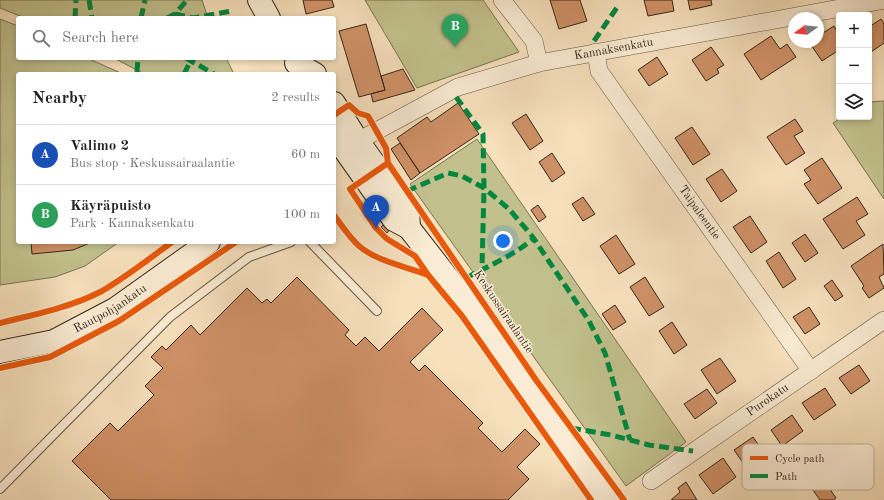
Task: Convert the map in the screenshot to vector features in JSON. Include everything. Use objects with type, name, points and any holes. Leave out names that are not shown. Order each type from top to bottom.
[{"type":"main road","points":[[259,0],[268,16]]},
{"type":"main road","points":[[296,65],[311,72]]},
{"type":"main road","name":"Keskussairaalantie","points":[[336,114],[342,149],[408,210],[409,228],[487,328],[608,500]]},
{"type":"main road","name":"Rautpohjankatu","points":[[0,352],[54,341],[115,309],[206,244]]},
{"type":"street","points":[[502,0],[534,41],[539,63]]},
{"type":"street","name":"Kannaksenkatu","points":[[342,149],[458,87],[539,63],[884,0]]},
{"type":"street","name":"Taipaleentie","points":[[596,52],[599,71],[811,371]]},
{"type":"street","name":"Purokatu","points":[[651,481],[884,320]]},
{"type":"lane","points":[[0,489],[170,317],[249,257],[285,244]]},
{"type":"lane","points":[[312,244],[377,311]]},
{"type":"shaded area","points":[[0,0],[202,0],[207,16],[20,16],[0,8]]},
{"type":"shaded area","points":[[365,0],[483,0],[519,52],[417,88]]},
{"type":"shaded area","points":[[0,19],[16,25],[16,60],[92,60],[118,72],[16,72],[16,244],[116,244],[85,266],[55,277],[0,285]]},
{"type":"shaded area","points":[[118,60],[227,60],[233,72],[140,72]]},
{"type":"shaded area","points":[[884,101],[884,199],[833,123],[838,120],[872,120],[872,102]]},
{"type":"shaded area","points":[[477,139],[686,442],[626,486],[410,184]]},
{"type":"building","points":[[303,0],[332,0],[334,7],[306,14]]},
{"type":"building","points":[[550,0],[580,0],[587,21],[559,29]]},
{"type":"building","points":[[644,0],[672,0],[674,11],[648,16]]},
{"type":"building","points":[[688,0],[711,0],[712,5],[690,10]]},
{"type":"building","points":[[881,19],[884,23],[884,43],[872,51],[872,48],[872,25]]},
{"type":"building","points":[[366,24],[385,90],[359,97],[339,31]]},
{"type":"building","points":[[834,26],[836,29],[836,52],[822,61],[813,48],[824,48],[824,32]]},
{"type":"building","points":[[771,36],[780,49],[787,44],[788,48],[790,48],[796,57],[761,80],[744,54]]},
{"type":"building","points":[[711,47],[724,65],[717,69],[719,73],[706,81],[692,60]]},
{"type":"building","points":[[657,57],[668,74],[649,86],[638,70]]},
{"type":"building","points":[[403,69],[415,90],[373,102],[371,94],[385,90],[381,76]]},
{"type":"building","points":[[458,103],[479,134],[420,173],[397,138],[427,117],[431,122]]},
{"type":"building","points":[[526,114],[543,141],[530,150],[512,123]]},
{"type":"building","points":[[795,119],[803,131],[794,136],[805,153],[786,165],[767,137]]},
{"type":"building","points":[[692,127],[710,154],[693,165],[675,138]]},
{"type":"building","points":[[400,143],[420,173],[411,180],[391,149]]},
{"type":"building","points":[[552,153],[565,173],[552,182],[539,162]]},
{"type":"building","points":[[822,158],[842,188],[818,204],[804,184],[811,180],[804,170]]},
{"type":"building","points":[[722,169],[737,191],[721,202],[706,179]]},
{"type":"building","points":[[583,197],[595,214],[583,221],[572,204]]},
{"type":"building","points":[[857,197],[868,214],[856,221],[865,235],[843,249],[823,219]]},
{"type":"building","points":[[538,205],[546,217],[539,222],[531,210]]},
{"type":"building","points":[[750,216],[767,242],[751,253],[733,227]]},
{"type":"building","points":[[384,224],[389,230],[387,233],[381,227]]},
{"type":"building","points":[[805,234],[818,253],[805,262],[792,243]]},
{"type":"building","points":[[616,235],[635,264],[619,274],[600,246]]},
{"type":"building","points":[[31,244],[87,244],[73,250],[32,254]]},
{"type":"building","points":[[883,244],[884,274],[879,277],[884,288],[869,298],[862,288],[864,286],[851,266]]},
{"type":"building","points":[[779,252],[796,279],[783,288],[766,261]]},
{"type":"building","points":[[297,277],[349,330],[345,335],[356,346],[365,337],[379,351],[422,308],[443,330],[410,362],[419,371],[425,365],[483,423],[478,428],[502,452],[525,429],[540,444],[517,467],[529,479],[508,500],[111,500],[72,461],[110,423],[118,431],[154,395],[145,386],[163,368],[151,357],[162,346],[166,350],[191,325],[200,335],[247,288],[262,303],[267,299],[271,303]]},
{"type":"building","points":[[645,277],[664,307],[649,316],[630,287]]},
{"type":"building","points":[[832,280],[843,296],[835,301],[824,286]]},
{"type":"building","points":[[615,305],[626,322],[613,330],[602,314]]},
{"type":"building","points":[[809,307],[820,324],[805,334],[793,317]]},
{"type":"building","points":[[672,322],[687,345],[674,354],[659,331]]},
{"type":"building","points":[[720,358],[736,381],[717,394],[701,370]]},
{"type":"building","points":[[859,365],[870,381],[851,394],[839,378]]},
{"type":"building","points":[[825,388],[836,405],[814,420],[802,403]]},
{"type":"building","points":[[707,389],[717,403],[695,419],[684,404]]},
{"type":"building","points":[[792,415],[803,431],[785,444],[781,444],[771,430]]},
{"type":"building","points":[[753,437],[758,444],[743,444]]},
{"type":"building","points":[[742,445],[742,461],[734,450]]},
{"type":"building","points":[[723,458],[736,477],[713,494],[699,475]]},
{"type":"building","points":[[686,482],[697,500],[671,500],[680,492],[678,488]]},
{"type":"building","points":[[813,490],[830,490],[836,498],[834,500],[820,500]]},
{"type":"marked path","points":[[75,16],[76,0]]},
{"type":"marked path","points":[[89,0],[92,16]]},
{"type":"marked path","points":[[141,16],[145,0]]},
{"type":"marked path","points":[[171,16],[175,14],[187,0]]},
{"type":"marked path","points":[[594,41],[618,6]]},
{"type":"marked path","points":[[204,16],[232,11]]},
{"type":"marked path","points":[[175,14],[184,16]]},
{"type":"marked path","points":[[137,72],[138,60]]},
{"type":"marked path","points":[[190,60],[210,72]]},
{"type":"marked path","points":[[185,72],[191,60]]},
{"type":"marked path","points":[[456,97],[483,134],[484,188],[482,269]]},
{"type":"marked path","points":[[407,191],[448,173],[462,176],[484,188],[509,209],[532,236],[589,321],[605,353],[630,440]]},
{"type":"marked path","points":[[466,278],[510,255],[534,238]]},
{"type":"marked path","points":[[571,428],[611,435],[649,445],[693,451]]},
{"type":"cycle path","points":[[336,114],[349,105],[358,113],[368,116],[386,148],[388,163],[536,380],[624,500]]},
{"type":"cycle path","points":[[388,163],[350,189],[376,228],[387,239],[415,256],[428,275],[462,316],[591,500]]},
{"type":"cycle path","points":[[336,218],[352,239],[366,251],[383,260],[428,275]]},
{"type":"cycle path","points":[[0,323],[52,310],[90,297],[120,280],[169,244]]},
{"type":"cycle path","points":[[0,368],[50,357],[119,321],[233,244]]},
{"type":"place","name":"Käyräpuisto","points":[[455,47]]},
{"type":"place","name":"Valimo 2","points":[[376,228]]}]
